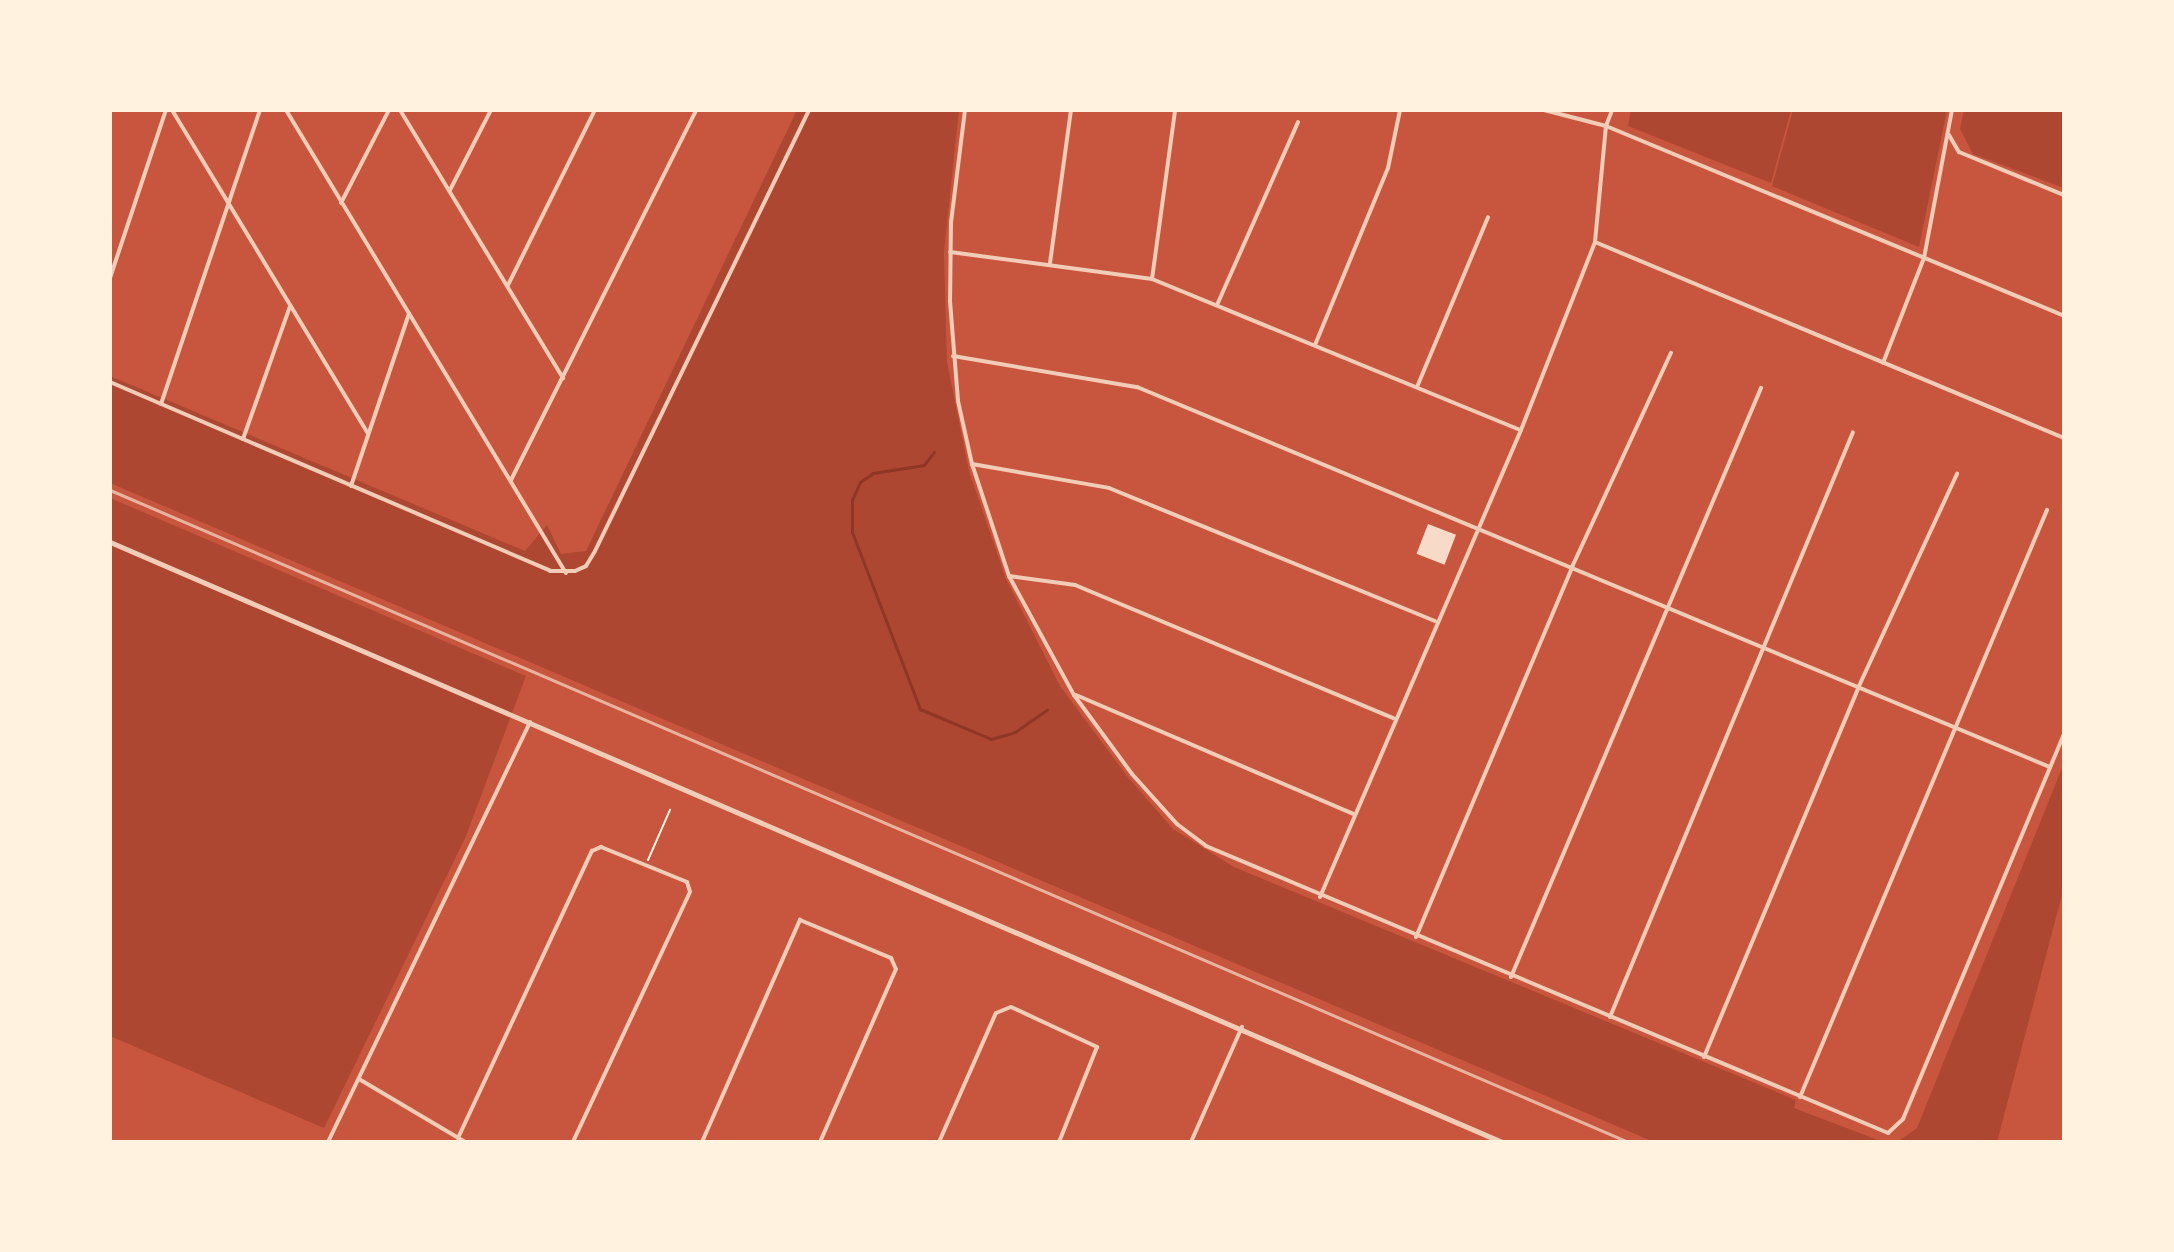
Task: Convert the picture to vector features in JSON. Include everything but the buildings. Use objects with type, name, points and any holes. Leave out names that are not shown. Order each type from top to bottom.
[{"type":"street","points":[[169,110],[368,433]]},
{"type":"street","points":[[110,278],[169,110]]},
{"type":"street","points":[[161,404],[260,110]]},
{"type":"street","points":[[286,110],[566,573]]},
{"type":"street","points":[[341,203],[389,110]]},
{"type":"street","points":[[400,110],[563,379]]},
{"type":"street","points":[[450,190],[491,110]]},
{"type":"street","points":[[508,285],[595,110]]},
{"type":"street","points":[[511,480],[696,110]]},
{"type":"street","points":[[110,382],[351,486],[566,573],[586,566],[809,110]]},
{"type":"street","points":[[965,110],[950,252],[953,356],[972,464],[1009,576],[1074,695],[1177,824],[1206,846],[1320,897],[1888,1133],[1903,1119],[2064,734]]},
{"type":"street","points":[[1050,263],[1071,110]]},
{"type":"street","points":[[1152,279],[1175,110]]},
{"type":"street","points":[[1315,345],[1388,168],[1400,110]]},
{"type":"street","points":[[1544,110],[1606,126],[2064,316]]},
{"type":"street","points":[[1320,897],[1393,718],[1521,430],[1595,242],[1606,126],[1612,110]]},
{"type":"street","points":[[1883,363],[1924,258],[1952,110]]},
{"type":"street","points":[[1217,305],[1298,122]]},
{"type":"street","points":[[1948,132],[1959,152],[2064,195]]},
{"type":"street","points":[[1417,387],[1488,217]]},
{"type":"street","points":[[1595,242],[2064,438]]},
{"type":"street","points":[[950,252],[1152,279],[1521,430]]},
{"type":"street","points":[[243,439],[290,306]]},
{"type":"street","points":[[351,486],[409,313]]},
{"type":"street","points":[[1416,937],[1572,567],[1671,353]]},
{"type":"street","points":[[953,356],[1137,387],[2050,767]]},
{"type":"street","points":[[1511,977],[1761,388]]},
{"type":"street","points":[[1610,1017],[1853,432]]},
{"type":"street","points":[[972,464],[1109,488],[1435,621]]},
{"type":"street","points":[[1704,1057],[1859,686],[1957,474]]},
{"type":"street","points":[[1800,1097],[2047,510]]},
{"type":"street","points":[[110,542],[1242,1027],[1502,1142]]},
{"type":"street","points":[[1009,576],[1075,585],[1393,718]]},
{"type":"street","points":[[1074,695],[1353,814]]},
{"type":"street","points":[[328,1142],[530,722]]},
{"type":"street","points":[[458,1138],[592,851],[601,847],[687,882],[690,892],[573,1142]]},
{"type":"street","points":[[702,1142],[800,920],[891,958],[896,969],[820,1142]]},
{"type":"street","points":[[939,1142],[996,1013],[1011,1007],[1097,1047],[1059,1142]]},
{"type":"street","points":[[1191,1142],[1242,1027]]},
{"type":"street","points":[[359,1079],[465,1142]]},
{"type":"path","points":[[646,865],[670,810]]},
{"type":"shaded area","points":[[797,110],[959,110],[944,252],[947,362],[969,471],[1006,579],[1060,686],[1127,776],[1173,829],[1234,867],[1796,1100],[1794,1108],[1883,1142],[1654,1142],[110,483],[110,376],[525,551],[547,525],[561,554],[586,551]]},
{"type":"shaded area","points":[[1631,110],[1791,110],[1771,183],[1628,126]]},
{"type":"shaded area","points":[[1793,110],[1947,110],[1919,247],[1772,186]]},
{"type":"shaded area","points":[[1964,110],[2064,110],[2064,188],[1973,154],[1960,129]]},
{"type":"shaded area","points":[[110,498],[526,676],[466,836],[324,1128],[110,1036]]},
{"type":"shaded area","points":[[2064,763],[2064,887],[1997,1142],[1897,1142],[1917,1128]]},
{"type":"waterway","points":[[934,452],[924,465],[873,473],[860,482],[852,500],[852,532],[920,709],[991,739],[1015,732],[1047,710]]},
{"type":"railway","points":[[110,490],[1628,1142]]}]
